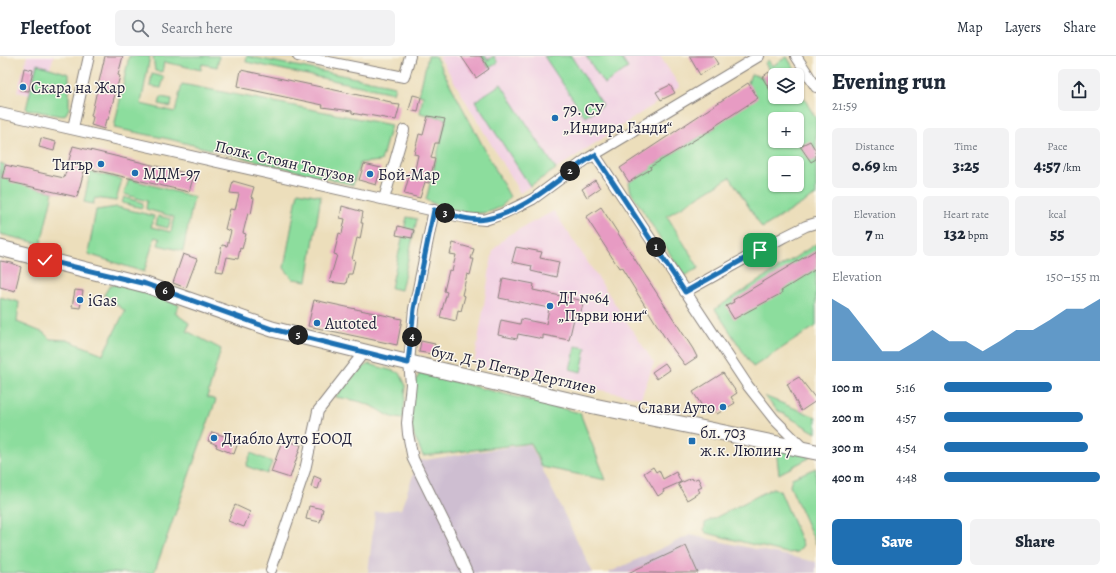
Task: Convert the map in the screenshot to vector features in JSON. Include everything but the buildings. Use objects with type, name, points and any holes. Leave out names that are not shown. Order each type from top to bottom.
[{"type":"main road","name":"бул. Д-р Петър Дертлиев","points":[[0,248],[146,284],[272,329],[408,363],[594,406],[810,451]]},
{"type":"street","points":[[73,128],[89,56]]},
{"type":"street","points":[[298,56],[404,78],[410,56]]},
{"type":"street","name":"Полк. Стоян Топузов","points":[[0,113],[73,128],[466,218],[485,220],[502,214],[533,199],[595,155],[745,60],[759,56]]},
{"type":"street","points":[[796,56],[816,87]]},
{"type":"street","points":[[384,199],[404,130]]},
{"type":"street","points":[[595,155],[748,386],[774,419],[810,451]]},
{"type":"street","points":[[434,210],[414,309],[408,363],[411,384],[407,422],[413,459],[451,536],[467,573]]},
{"type":"street","points":[[685,292],[784,237],[816,223]]},
{"type":"street","points":[[272,570],[305,470],[318,411],[364,352]]},
{"type":"shaded area","points":[[27,56],[54,56],[50,68],[37,65],[30,95],[17,92]]},
{"type":"shaded area","name":"79. СУ „Индира Ганди“","points":[[439,56],[660,56],[680,87],[520,193]]},
{"type":"shaded area","name":"ДГ №64 „Първи юни“","points":[[554,211],[654,363],[641,398],[474,365],[493,250],[508,235]]},
{"type":"shaded area","points":[[530,444],[593,573],[368,573],[375,512],[401,509],[418,461]]},
{"type":"shaded area","points":[[690,535],[816,562],[816,573],[608,573]]},
{"type":"green space","points":[[129,56],[150,56],[141,104],[175,112],[182,84],[391,125],[381,161],[360,163],[353,185],[169,139],[114,128]]},
{"type":"green space","points":[[153,56],[219,56],[217,67],[202,64],[201,70],[164,62],[162,72],[155,71]]},
{"type":"green space","points":[[247,56],[395,86],[393,93],[246,62]]},
{"type":"green space","points":[[428,56],[435,56],[510,197],[493,211],[470,213],[447,208],[426,200],[446,119],[420,113],[423,96],[419,95]]},
{"type":"green space","points":[[481,56],[485,56],[488,60],[494,56],[498,63],[489,68]]},
{"type":"green space","points":[[544,56],[571,56],[603,105],[585,117]]},
{"type":"green space","points":[[586,56],[620,56],[628,68],[604,84]]},
{"type":"green space","points":[[787,57],[794,68],[768,68],[765,63],[768,60],[772,66]]},
{"type":"green space","points":[[37,64],[69,74],[69,108],[66,114],[61,116],[26,109]]},
{"type":"green space","points":[[152,74],[164,77],[161,88],[150,86]]},
{"type":"green space","points":[[751,74],[762,77],[768,87],[768,104],[804,104],[804,98],[816,119],[816,195],[762,228],[730,177],[667,216],[699,268],[684,276],[631,192],[629,182],[651,169],[651,166],[716,127],[715,126],[748,83]]},
{"type":"green space","points":[[501,84],[556,169],[530,186],[475,101]]},
{"type":"green space","points":[[161,97],[172,99],[171,107],[159,104]]},
{"type":"green space","points":[[0,163],[5,165],[2,178],[11,179],[10,181],[53,192],[41,244],[0,234]]},
{"type":"green space","points":[[90,172],[122,179],[116,201],[95,198],[93,204],[84,202]]},
{"type":"green space","points":[[129,179],[194,197],[183,251],[158,245],[160,239],[155,237],[144,272],[88,254],[96,210],[117,207],[154,216],[151,227],[171,232],[174,217],[146,209],[147,201],[124,194]]},
{"type":"green space","points":[[298,192],[321,196],[307,281],[293,279],[284,268]]},
{"type":"green space","points":[[124,197],[143,203],[142,208],[122,203]]},
{"type":"green space","points":[[158,216],[171,219],[168,228],[156,225]]},
{"type":"green space","points":[[407,217],[417,219],[401,290],[391,288]]},
{"type":"green space","points":[[816,244],[816,326],[753,367],[715,309]]},
{"type":"green space","points":[[123,284],[144,289],[179,305],[175,313],[189,323],[187,331],[221,349],[207,397],[216,400],[154,573],[0,573],[0,297],[19,302],[17,322],[44,333],[50,339],[67,340],[103,354],[125,311],[104,295],[110,285]]},
{"type":"green space","points":[[576,346],[586,348],[581,372],[570,369]]},
{"type":"green space","points":[[369,364],[400,373],[406,386],[403,419],[392,417],[361,402],[335,397],[360,369]]},
{"type":"green space","points":[[420,373],[580,413],[606,480],[542,467],[531,443],[423,456],[409,424],[414,384]]},
{"type":"green space","points":[[764,396],[816,417],[816,433],[777,410]]},
{"type":"green space","points":[[776,449],[810,456],[809,458],[779,474]]},
{"type":"green space","points":[[251,453],[272,462],[267,474],[246,466]]},
{"type":"green space","points":[[816,468],[816,544],[790,486],[792,478]]},
{"type":"green space","points":[[773,488],[780,491],[803,545],[798,552],[787,553],[707,533],[704,530],[705,523]]},
{"type":"place","name":"Скара на Жар","points":[[23,87]]},
{"type":"place","name":"79. СУ „Индира Ганди“","points":[[555,118]]},
{"type":"place","name":"Тигър","points":[[101,164]]},
{"type":"place","name":"МДМ-97","points":[[135,173]]},
{"type":"place","name":"Бой-Мар","points":[[370,174]]},
{"type":"place","name":"iGas","points":[[80,300]]},
{"type":"place","name":"ДГ №64 „Първи юни“","points":[[550,306]]},
{"type":"place","name":"Autoted","points":[[317,323]]},
{"type":"place","name":"Слави Ауто","points":[[723,407]]},
{"type":"place","name":"Диабло Ауто ЕООД","points":[[214,438]]},
{"type":"place","name":"бл. 703 ж.к. Люлин 7","points":[[692,441]]},
{"type":"route","points":[[45,260],[146,284],[229,315],[272,329],[408,363],[414,309],[434,210],[466,218],[485,220],[502,214],[533,199],[587,159],[595,155],[685,292],[760,250]]}]
